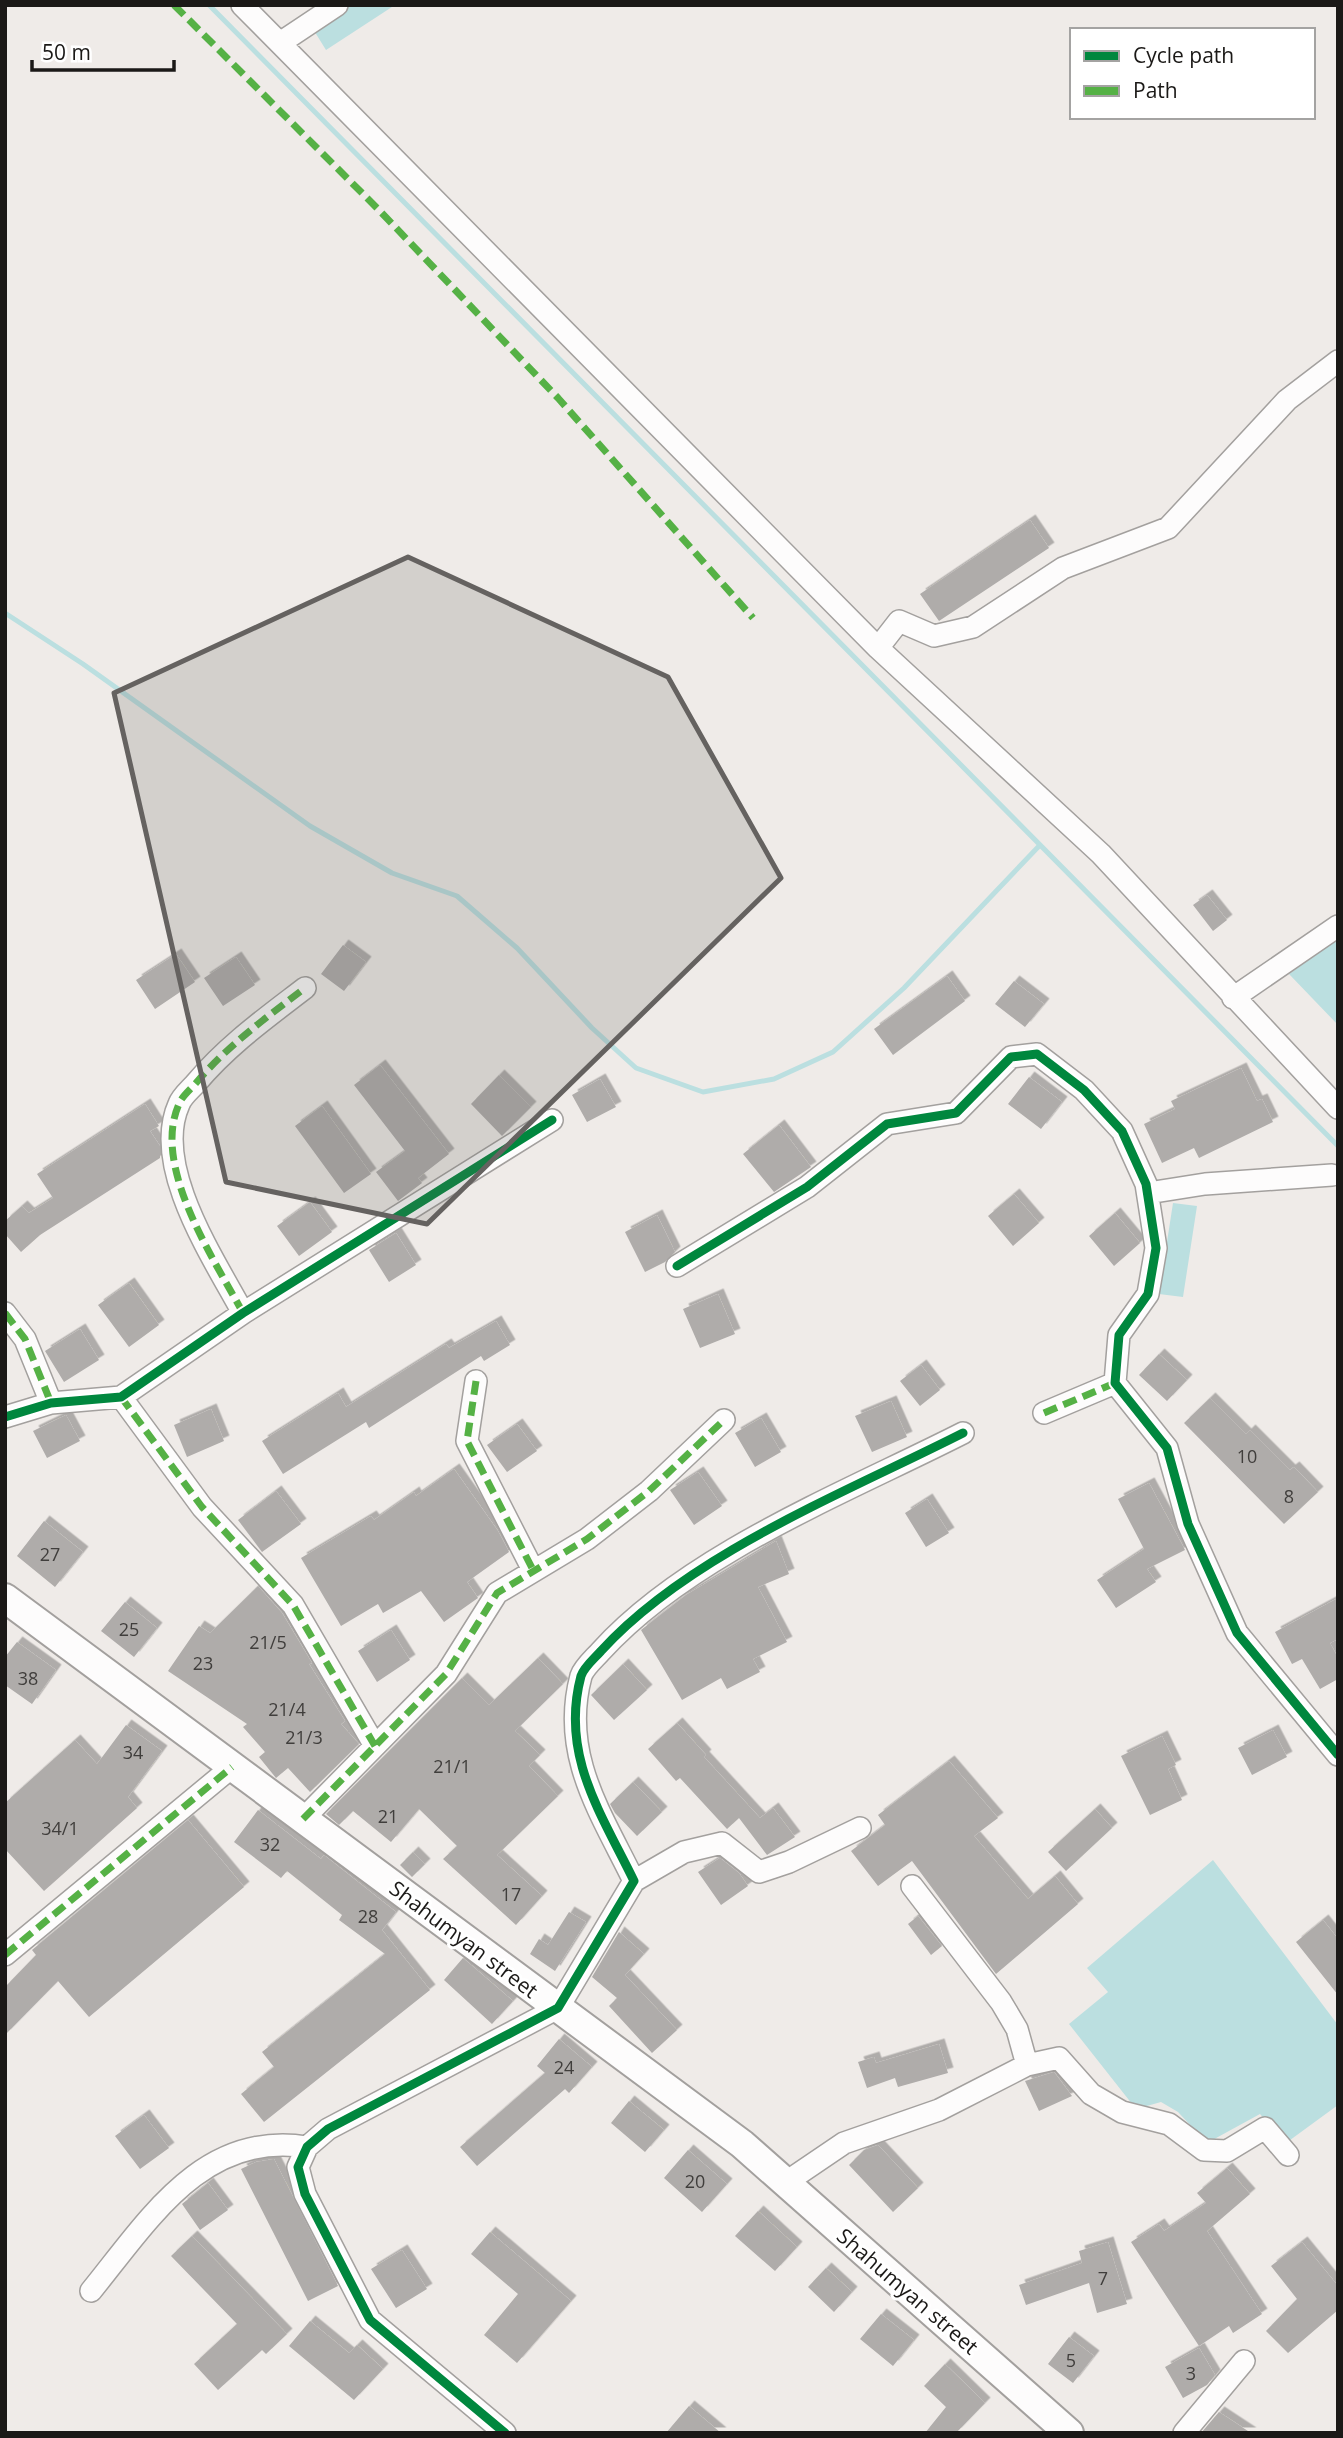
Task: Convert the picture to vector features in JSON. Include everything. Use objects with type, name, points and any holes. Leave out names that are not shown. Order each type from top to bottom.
[{"type":"main road","name":"Shahumyan street","points":[[5,1598],[742,2144],[1069,2433]]},
{"type":"street","points":[[242,5],[878,648],[1101,854],[1338,1108]]},
{"type":"street","points":[[280,43],[337,5]]},
{"type":"street","points":[[878,648],[899,621],[934,636],[973,627],[1063,568],[1168,528],[1287,400],[1338,361]]},
{"type":"street","points":[[1233,998],[1338,926]]},
{"type":"street","points":[[243,1313],[206,1246],[179,1185],[172,1140],[179,1103],[223,1052],[305,988]]},
{"type":"street","points":[[677,1266],[784,1202],[887,1125],[956,1113],[1011,1057],[1037,1054],[1084,1090],[1122,1131],[1148,1193],[1156,1248],[1148,1294],[1119,1335],[1115,1383],[1167,1448],[1188,1524],[1237,1633],[1338,1755]]},
{"type":"street","points":[[5,1417],[51,1402],[121,1397],[243,1313],[552,1120]]},
{"type":"street","points":[[1148,1193],[1205,1184],[1332,1175]]},
{"type":"street","points":[[5,1313],[25,1339],[51,1402]]},
{"type":"street","points":[[476,1381],[467,1441],[533,1570]]},
{"type":"street","points":[[1044,1413],[1115,1383]]},
{"type":"street","points":[[121,1397],[202,1507],[293,1605],[375,1746]]},
{"type":"street","points":[[303,1819],[446,1674],[497,1593],[587,1539],[649,1491],[724,1420]]},
{"type":"street","points":[[634,1881],[580,1770],[575,1720],[582,1673],[619,1631],[669,1592],[755,1538],[963,1433]]},
{"type":"street","points":[[5,1955],[232,1767]]},
{"type":"street","points":[[505,2433],[370,2320],[305,2194],[299,2167],[307,2147],[328,2129],[558,2008],[634,1881],[684,1852],[722,1843],[759,1872],[860,1828]]},
{"type":"street","points":[[912,1886],[1001,2002],[1017,2029],[1027,2065]]},
{"type":"street","points":[[785,2183],[844,2143],[939,2109],[1027,2065],[1059,2058],[1091,2094],[1122,2112],[1169,2124],[1204,2150],[1227,2151],[1265,2128],[1288,2155]]},
{"type":"street","points":[[91,2291],[166,2198],[192,2177],[240,2149],[281,2143],[307,2147]]},
{"type":"street","points":[[1184,2433],[1244,2361]]},
{"type":"highlighted area","points":[[408,557],[668,677],[781,878],[427,1224],[226,1182],[114,693]]},
{"type":"water","points":[[349,5],[395,5],[326,50],[313,29]]},
{"type":"water","points":[[1338,939],[1338,1025],[1289,974]]},
{"type":"water","points":[[1173,1203],[1197,1206],[1183,1297],[1159,1294]]},
{"type":"water","points":[[1213,1860],[1338,2025],[1338,2105],[1286,2143],[1260,2114],[1207,2143],[1178,2112],[1161,2102],[1136,2109],[1069,2024],[1108,1992],[1087,1968]]},
{"type":"building","points":[[1030,520],[1049,548],[939,621],[920,594]]},
{"type":"building","points":[[1207,895],[1227,920],[1213,931],[1193,905]]},
{"type":"building","points":[[343,945],[366,962],[344,991],[321,974]]},
{"type":"building","points":[[176,954],[195,982],[155,1009],[136,980]]},
{"type":"building","points":[[236,957],[255,985],[223,1006],[204,978]]},
{"type":"building","points":[[947,976],[965,1001],[893,1055],[874,1029]]},
{"type":"building","points":[[1014,981],[1044,1004],[1025,1027],[995,1004]]},
{"type":"building","points":[[380,1065],[449,1154],[418,1178],[422,1183],[398,1201],[376,1172],[405,1151],[354,1085]]},
{"type":"building","points":[[1241,1068],[1257,1101],[1262,1099],[1273,1122],[1199,1158],[1194,1148],[1162,1163],[1144,1124],[1175,1109],[1171,1101]]},
{"type":"building","points":[[499,1075],[531,1107],[502,1136],[471,1104]]},
{"type":"building","points":[[1029,1077],[1062,1102],[1041,1129],[1008,1104]]},
{"type":"building","points":[[600,1079],[616,1107],[587,1122],[572,1095]]},
{"type":"building","points":[[145,1104],[159,1126],[150,1131],[160,1146],[160,1158],[40,1235],[21,1252],[5,1234],[5,1221],[22,1206],[29,1213],[53,1198],[37,1174]]},
{"type":"building","points":[[322,1106],[371,1174],[344,1193],[295,1126]]},
{"type":"building","points":[[779,1125],[811,1167],[774,1192],[743,1154]]},
{"type":"building","points":[[1014,1194],[1039,1223],[1013,1246],[988,1216]]},
{"type":"building","points":[[310,1202],[332,1232],[299,1256],[277,1226]]},
{"type":"building","points":[[1115,1213],[1140,1243],[1114,1266],[1089,1236]]},
{"type":"building","points":[[657,1215],[675,1252],[665,1262],[645,1272],[625,1232]]},
{"type":"building","points":[[396,1233],[416,1265],[389,1282],[369,1250]]},
{"type":"building","points":[[129,1283],[159,1325],[129,1347],[98,1305]]},
{"type":"building","points":[[718,1294],[735,1334],[700,1348],[683,1309]]},
{"type":"building","points":[[496,1321],[510,1345],[484,1361],[481,1356],[369,1428],[366,1422],[283,1474],[262,1441],[338,1393],[346,1407],[446,1344],[449,1348]]},
{"type":"building","points":[[80,1329],[99,1360],[64,1382],[45,1351]]},
{"type":"building","points":[[1159,1354],[1187,1380],[1167,1401],[1139,1375]]},
{"type":"building","points":[[921,1365],[940,1390],[920,1406],[900,1381]]},
{"type":"building","points":[[1210,1398],[1246,1434],[1250,1430],[1290,1470],[1294,1467],[1318,1492],[1284,1524],[1184,1423]]},
{"type":"building","points":[[891,1401],[907,1437],[872,1452],[855,1416]]},
{"type":"building","points":[[211,1409],[224,1441],[187,1457],[174,1425]]},
{"type":"building","points":[[66,1415],[80,1441],[47,1458],[33,1431]]},
{"type":"building","points":[[761,1418],[781,1452],[755,1467],[735,1433]]},
{"type":"building","points":[[517,1424],[537,1451],[507,1472],[487,1445]]},
{"type":"building","points":[[454,1469],[498,1531],[509,1552],[467,1582],[478,1598],[444,1622],[421,1591],[383,1613],[378,1604],[341,1626],[301,1558],[371,1516],[374,1520],[414,1492],[416,1496]]},
{"type":"building","points":[[698,1472],[722,1506],[694,1525],[670,1490]]},
{"type":"building","points":[[1149,1483],[1185,1550],[1147,1569],[1156,1582],[1116,1608],[1097,1580],[1144,1549],[1118,1499]]},
{"type":"building","points":[[276,1491],[301,1524],[262,1552],[238,1520]]},
{"type":"building","points":[[927,1499],[949,1533],[926,1547],[905,1513]]},
{"type":"building","points":[[44,1521],[83,1552],[55,1587],[17,1556]]},
{"type":"building","points":[[776,1541],[789,1574],[758,1587],[787,1642],[753,1659],[760,1672],[727,1689],[721,1678],[682,1700],[641,1630],[686,1595]]},
{"type":"building","points":[[258,1586],[282,1613],[312,1663],[309,1664],[345,1721],[341,1724],[359,1744],[310,1792],[288,1768],[276,1778],[259,1757],[265,1752],[243,1727],[247,1724],[168,1671],[199,1626],[210,1633]]},
{"type":"building","points":[[1338,1598],[1338,1639],[1330,1643],[1338,1658],[1338,1679],[1320,1689],[1302,1659],[1292,1664],[1275,1632]]},
{"type":"building","points":[[125,1602],[157,1628],[134,1657],[101,1631]]},
{"type":"building","points":[[391,1630],[410,1660],[377,1682],[358,1651]]},
{"type":"building","points":[[17,1642],[56,1670],[32,1704],[5,1685],[5,1657]]},
{"type":"building","points":[[538,1658],[563,1684],[515,1731],[540,1755],[529,1766],[558,1796],[497,1855],[542,1896],[516,1925],[443,1859],[457,1846],[419,1809],[391,1842],[353,1811],[339,1825],[326,1814],[462,1678],[489,1705]]},
{"type":"building","points":[[623,1664],[647,1690],[614,1720],[591,1695]]},
{"type":"building","points":[[677,1723],[760,1818],[773,1808],[795,1837],[767,1855],[739,1818],[727,1829],[680,1778],[676,1781],[648,1749]]},
{"type":"building","points":[[126,1725],[162,1751],[128,1797],[137,1808],[44,1891],[5,1849],[5,1803],[75,1740],[97,1764]]},
{"type":"building","points":[[1273,1730],[1287,1757],[1252,1775],[1238,1748]]},
{"type":"building","points":[[1162,1736],[1176,1765],[1168,1769],[1182,1800],[1150,1815],[1121,1756]]},
{"type":"building","points":[[949,1761],[998,1818],[974,1836],[1028,1899],[1055,1876],[1078,1904],[996,1974],[912,1861],[878,1886],[851,1851],[885,1825],[878,1815]]},
{"type":"building","points":[[633,1782],[662,1812],[637,1836],[610,1804]]},
{"type":"building","points":[[1095,1809],[1112,1828],[1066,1871],[1048,1852]]},
{"type":"building","points":[[258,1810],[321,1859],[324,1855],[396,1912],[382,1930],[430,1990],[264,2122],[241,2094],[274,2067],[262,2052],[385,1954],[339,1920],[342,1915],[287,1871],[281,1878],[234,1842]]},
{"type":"building","points":[[188,1820],[244,1887],[89,2017],[58,1981],[5,2035],[5,1987],[36,1955],[32,1950]]},
{"type":"building","points":[[413,1852],[425,1864],[412,1877],[400,1865]]},
{"type":"building","points":[[720,1858],[739,1873],[748,1886],[721,1905],[698,1872]]},
{"type":"building","points":[[569,1912],[586,1922],[555,1971],[530,1954],[539,1939],[548,1945]]},
{"type":"building","points":[[918,1916],[942,1946],[931,1955],[908,1924]]},
{"type":"building","points":[[1323,1920],[1338,1939],[1338,1995],[1296,1942]]},
{"type":"building","points":[[619,1932],[644,1954],[625,1975],[677,2030],[652,2053],[609,2006],[617,1998],[592,1977]]},
{"type":"building","points":[[463,1958],[513,2001],[492,2024],[444,1980]]},
{"type":"building","points":[[559,2039],[592,2067],[569,2093],[565,2089],[477,2166],[460,2147],[545,2073],[537,2066]]},
{"type":"building","points":[[939,2044],[948,2073],[898,2087],[895,2078],[867,2088],[858,2062],[874,2057],[876,2063]]},
{"type":"building","points":[[1054,2072],[1072,2096],[1039,2111],[1025,2081]]},
{"type":"building","points":[[629,2101],[664,2130],[645,2152],[611,2123]]},
{"type":"building","points":[[144,2115],[169,2148],[140,2169],[115,2136]]},
{"type":"building","points":[[878,2145],[918,2188],[893,2212],[849,2165],[864,2150]]},
{"type":"building","points":[[688,2150],[727,2184],[702,2212],[664,2178]]},
{"type":"building","points":[[274,2159],[338,2286],[308,2301],[241,2169],[256,2162]]},
{"type":"building","points":[[1227,2168],[1250,2194],[1207,2231],[1262,2314],[1233,2333],[1229,2326],[1199,2346],[1131,2242],[1159,2224],[1164,2231],[1206,2203],[1197,2193]]},
{"type":"building","points":[[208,2183],[228,2210],[200,2230],[182,2204]]},
{"type":"building","points":[[758,2211],[797,2247],[775,2271],[735,2236]]},
{"type":"building","points":[[490,2232],[571,2301],[517,2363],[484,2335],[518,2294],[471,2254]]},
{"type":"building","points":[[192,2236],[287,2334],[266,2354],[262,2350],[218,2390],[194,2364],[237,2324],[171,2256]]},
{"type":"building","points":[[1108,2242],[1127,2304],[1097,2313],[1089,2283],[1026,2305],[1019,2285],[1082,2263],[1079,2251]]},
{"type":"building","points":[[1302,2242],[1338,2286],[1338,2310],[1288,2353],[1266,2331],[1297,2299],[1271,2266]]},
{"type":"building","points":[[402,2250],[427,2289],[396,2308],[371,2269]]},
{"type":"building","points":[[826,2268],[852,2292],[834,2312],[808,2287]]},
{"type":"building","points":[[881,2314],[914,2340],[893,2366],[860,2339]]},
{"type":"building","points":[[310,2321],[349,2353],[357,2345],[383,2369],[354,2400],[289,2346]]},
{"type":"building","points":[[1069,2337],[1094,2356],[1073,2383],[1048,2364]]},
{"type":"building","points":[[1199,2348],[1215,2375],[1207,2385],[1183,2398],[1165,2367]]},
{"type":"building","points":[[945,2364],[985,2403],[956,2433],[925,2433],[946,2407],[924,2386]]},
{"type":"building","points":[[689,2406],[721,2433],[666,2433]]},
{"type":"building","points":[[1219,2412],[1251,2433],[1201,2433]]},
{"type":"waterway","points":[[209,5],[1338,1146]]},
{"type":"waterway","points":[[5,613],[83,664],[310,826],[392,873],[457,896],[517,948],[592,1028],[636,1068],[703,1092],[774,1079],[833,1052],[904,988],[1040,845]]},
{"type":"marked path","points":[[174,5],[378,209],[558,398],[753,618]]},
{"type":"marked path","points":[[243,1313],[190,1212],[179,1183],[173,1155],[173,1129],[180,1101],[208,1069],[248,1032],[305,988]]},
{"type":"marked path","points":[[5,1313],[25,1339],[51,1403]]},
{"type":"marked path","points":[[476,1381],[467,1441],[533,1570]]},
{"type":"marked path","points":[[1044,1413],[1115,1383]]},
{"type":"marked path","points":[[121,1397],[202,1507],[293,1605],[375,1746]]},
{"type":"marked path","points":[[303,1819],[446,1674],[497,1593],[587,1539],[649,1491],[724,1420]]},
{"type":"marked path","points":[[5,1955],[232,1767]]},
{"type":"cycle path","points":[[677,1266],[807,1187],[887,1124],[956,1113],[1011,1057],[1037,1054],[1084,1090],[1122,1131],[1146,1184],[1156,1248],[1148,1294],[1119,1335],[1115,1383],[1167,1448],[1188,1524],[1237,1633],[1338,1755]]},
{"type":"cycle path","points":[[5,1417],[51,1403],[121,1397],[243,1313],[552,1120]]},
{"type":"cycle path","points":[[505,2433],[370,2320],[305,2194],[298,2167],[307,2147],[328,2129],[558,2008],[634,1881],[587,1783],[576,1732],[576,1705],[581,1676],[601,1651],[637,1616],[678,1584],[724,1555],[821,1502],[963,1433]]}]
